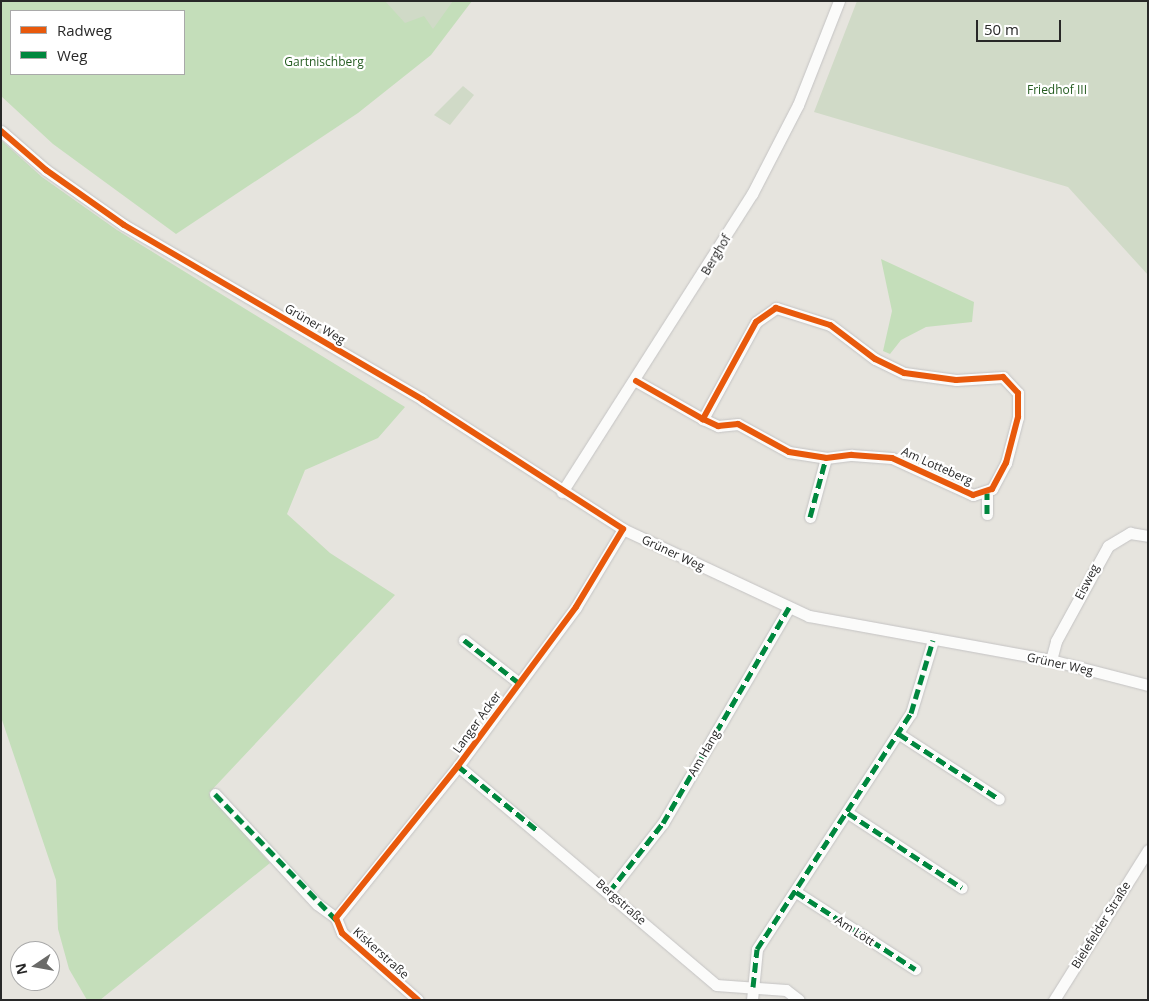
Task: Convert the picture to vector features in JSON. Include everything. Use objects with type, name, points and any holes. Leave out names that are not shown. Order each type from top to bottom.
[{"type":"street","name":"Berghof","points":[[562,492],[636,381],[752,194],[798,105],[840,1]]},
{"type":"street","name":"Grüner Weg","points":[[1,131],[46,170],[124,224],[423,400],[562,492],[623,529],[809,616],[1051,660],[1148,684]]},
{"type":"street","points":[[703,419],[760,316],[776,308],[800,312],[830,325],[875,359],[904,373],[956,380],[1003,377],[1015,385],[1019,404],[1013,443],[987,493],[987,514]]},
{"type":"street","name":"Am Lotteberg","points":[[636,381],[718,426],[738,424],[789,452],[826,458],[852,455],[892,458],[964,492],[987,493]]},
{"type":"street","points":[[810,517],[826,458]]},
{"type":"street","name":"Langer Acker","points":[[336,918],[458,766],[576,607],[623,529]]},
{"type":"street","name":"Eisweg","points":[[1051,660],[1056,641],[1108,546],[1130,533],[1148,536]]},
{"type":"street","name":"Am Hang","points":[[609,892],[663,823],[788,607]]},
{"type":"street","points":[[464,640],[519,683]]},
{"type":"street","points":[[752,1000],[757,949],[848,814],[899,734],[925,676],[933,640]]},
{"type":"street","points":[[899,734],[998,798]]},
{"type":"street","name":"Bergstraße","points":[[458,766],[609,892],[716,985],[786,990],[799,1000]]},
{"type":"street","name":"Kiskerstraße","points":[[215,794],[317,904],[336,918],[342,933],[418,1000]]},
{"type":"street","points":[[848,814],[962,888]]},
{"type":"street","name":"Bielefelder Straße","points":[[1054,1000],[1148,850]]},
{"type":"street","name":"Am Lött","points":[[796,892],[915,969]]},
{"type":"green space","name":"Gartnischberg","points":[[1,1],[472,1],[431,55],[358,113],[176,234],[53,144],[1,96]]},
{"type":"green space","points":[[385,1],[453,1],[433,29],[424,16],[405,23]]},
{"type":"green space","name":"Friedhof III","points":[[857,1],[1148,1],[1148,275],[1068,187],[814,112]]},
{"type":"green space","points":[[463,86],[474,95],[450,125],[434,115]]},
{"type":"green space","points":[[1,140],[42,177],[117,230],[405,407],[378,438],[305,470],[287,514],[330,553],[395,595],[209,793],[270,863],[100,1000],[87,1000],[69,969],[58,929],[56,880],[1,717]]},
{"type":"green space","points":[[881,259],[974,302],[972,322],[926,327],[901,340],[890,354],[883,351],[892,311]]},
{"type":"marked path","points":[[810,517],[826,458]]},
{"type":"marked path","points":[[987,493],[987,514]]},
{"type":"marked path","points":[[609,892],[663,823],[789,607]]},
{"type":"marked path","points":[[464,640],[519,683]]},
{"type":"marked path","points":[[753,987],[757,949],[911,713],[933,640]]},
{"type":"marked path","points":[[899,734],[999,799]]},
{"type":"marked path","points":[[458,766],[537,830]]},
{"type":"marked path","points":[[215,794],[338,922]]},
{"type":"marked path","points":[[848,813],[962,888]]},
{"type":"marked path","points":[[796,892],[915,969]]},
{"type":"cycle path","points":[[1,131],[46,170],[124,225],[423,400],[623,529],[576,607],[458,766],[336,918],[342,933],[418,1000]]},
{"type":"cycle path","points":[[636,381],[703,419],[718,426],[738,424],[789,452],[826,458],[852,455],[892,458],[973,495],[992,489],[1006,463],[1018,417],[1018,393],[1003,377],[956,380],[904,373],[875,359],[830,325],[776,308],[756,322],[703,419]]}]
